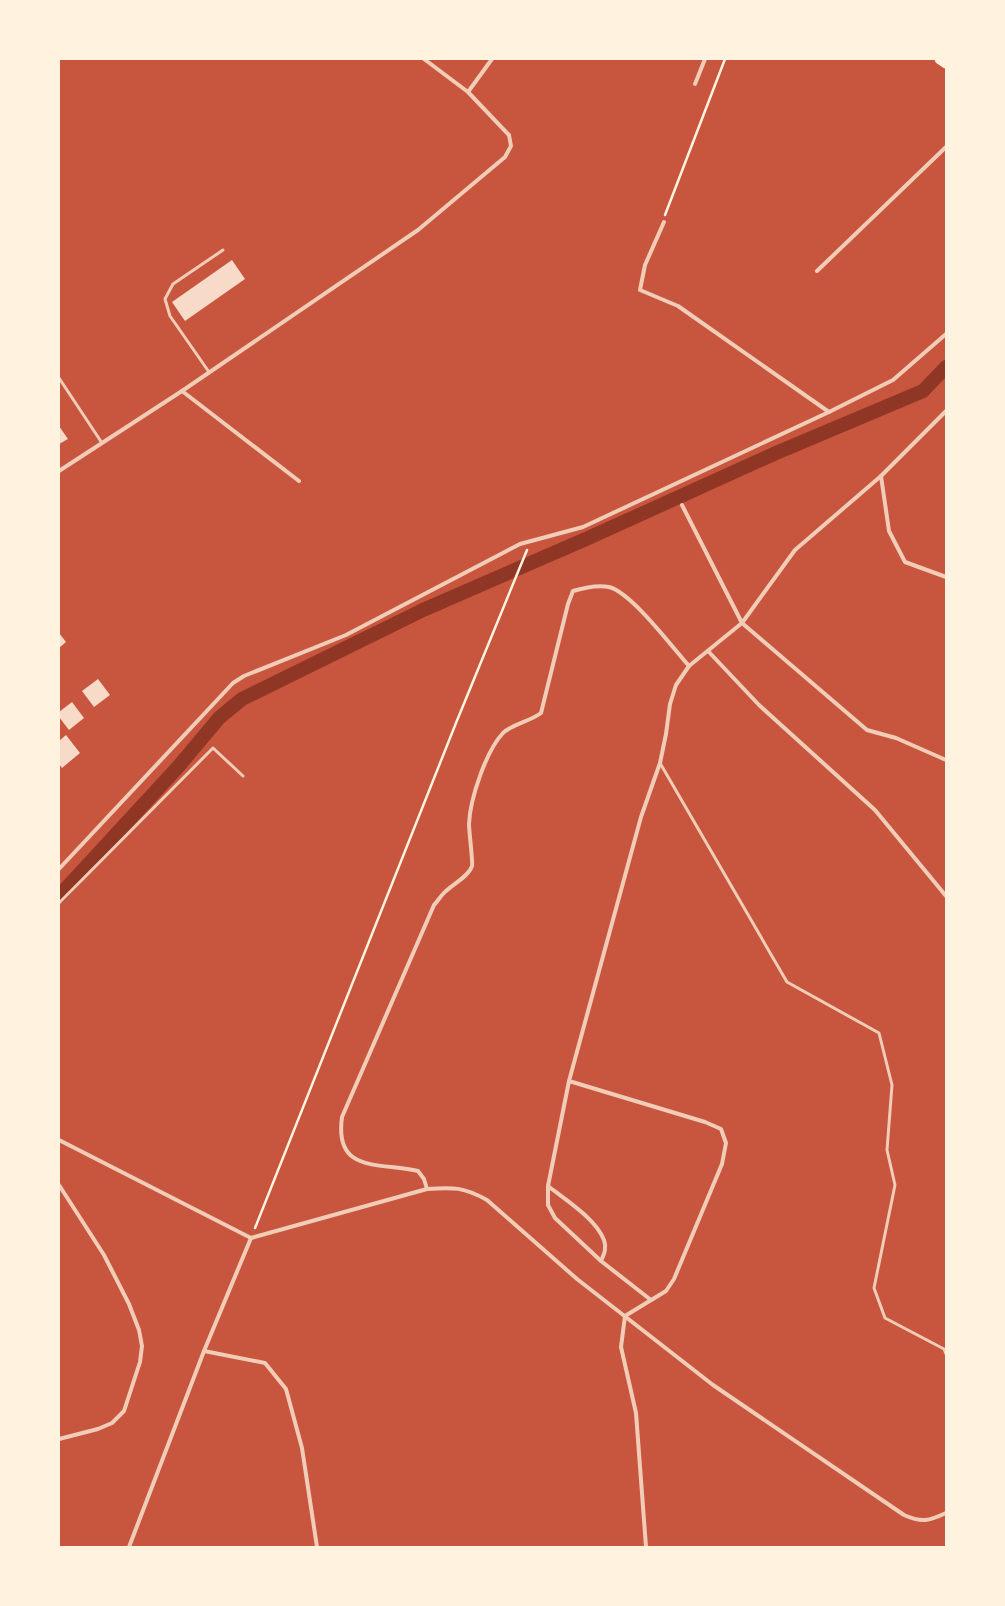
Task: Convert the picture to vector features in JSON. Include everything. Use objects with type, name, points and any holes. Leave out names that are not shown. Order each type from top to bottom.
[{"type":"highway","points":[[940,59],[946,64]]},
{"type":"street","points":[[59,471],[182,391],[418,230],[505,157],[511,146],[508,135],[468,92],[424,59]]},
{"type":"street","points":[[468,92],[492,59]]},
{"type":"street","points":[[695,84],[705,59]]},
{"type":"street","points":[[817,271],[946,148]]},
{"type":"street","points":[[664,222],[645,265],[640,290],[678,306],[829,412]]},
{"type":"street","points":[[59,869],[168,751],[238,679],[346,635],[520,544],[583,527],[829,412],[893,380],[946,334]]},
{"type":"street","points":[[182,391],[299,481]]},
{"type":"street","points":[[651,1300],[601,1261],[555,1218],[548,1205],[548,1186],[569,1081],[641,817],[660,763],[670,704],[676,685],[689,666],[742,623],[795,550],[881,476],[946,411]]},
{"type":"street","points":[[881,476],[889,531],[905,562],[946,577]]},
{"type":"street","points":[[682,505],[742,623],[867,730],[896,738],[946,760]]},
{"type":"street","points":[[427,1189],[424,1179],[418,1171],[400,1167],[371,1165],[358,1160],[347,1151],[342,1142],[340,1131],[342,1117],[434,905],[444,892],[469,872],[472,865],[469,822],[479,776],[491,750],[504,733],[514,726],[532,720],[540,713],[568,604],[573,591],[583,588],[609,587],[630,599],[689,666]]},
{"type":"street","points":[[708,651],[759,705],[875,810],[946,896]]},
{"type":"street","points":[[569,1081],[705,1122],[721,1129],[726,1143],[722,1164],[674,1280],[666,1291],[625,1316]]},
{"type":"street","points":[[59,1140],[251,1238],[427,1189],[450,1187],[470,1190],[487,1200],[577,1279],[713,1385],[904,1515],[918,1521],[933,1519],[946,1513]]},
{"type":"street","points":[[59,1185],[104,1255],[129,1304],[139,1330],[142,1346],[140,1362],[124,1411],[112,1423],[98,1429],[59,1440]]},
{"type":"street","points":[[548,1186],[596,1226],[604,1241],[605,1250],[601,1261]]},
{"type":"street","points":[[129,1547],[204,1351],[251,1238]]},
{"type":"street","points":[[625,1316],[621,1347],[636,1413],[646,1547]]},
{"type":"street","points":[[204,1351],[265,1363],[286,1389],[302,1448],[317,1547]]},
{"type":"lane","points":[[209,372],[170,316],[165,299],[173,284],[223,250]]},
{"type":"lane","points":[[59,378],[102,443]]},
{"type":"lane","points":[[59,903],[213,748],[244,776]]},
{"type":"lane","points":[[660,763],[787,982],[879,1033],[892,1085],[887,1150],[895,1185],[874,1288],[885,1318],[944,1349],[946,1354]]},
{"type":"path","points":[[664,222],[666,210],[725,59]]},
{"type":"path","points":[[251,1238],[456,723],[527,549]]},
{"type":"building","points":[[232,260],[245,279],[185,321],[172,302]]},
{"type":"building","points":[[59,426],[68,439],[59,444]]},
{"type":"building","points":[[59,633],[66,642],[59,648]]},
{"type":"building","points":[[98,679],[110,695],[94,707],[82,691]]},
{"type":"building","points":[[72,702],[84,718],[69,730],[59,717],[59,712]]},
{"type":"building","points":[[66,735],[80,753],[62,768],[59,764],[59,741]]},
{"type":"waterway","points":[[59,896],[178,767],[219,718],[242,699],[423,610],[586,539],[776,453],[923,391],[946,367]]}]
